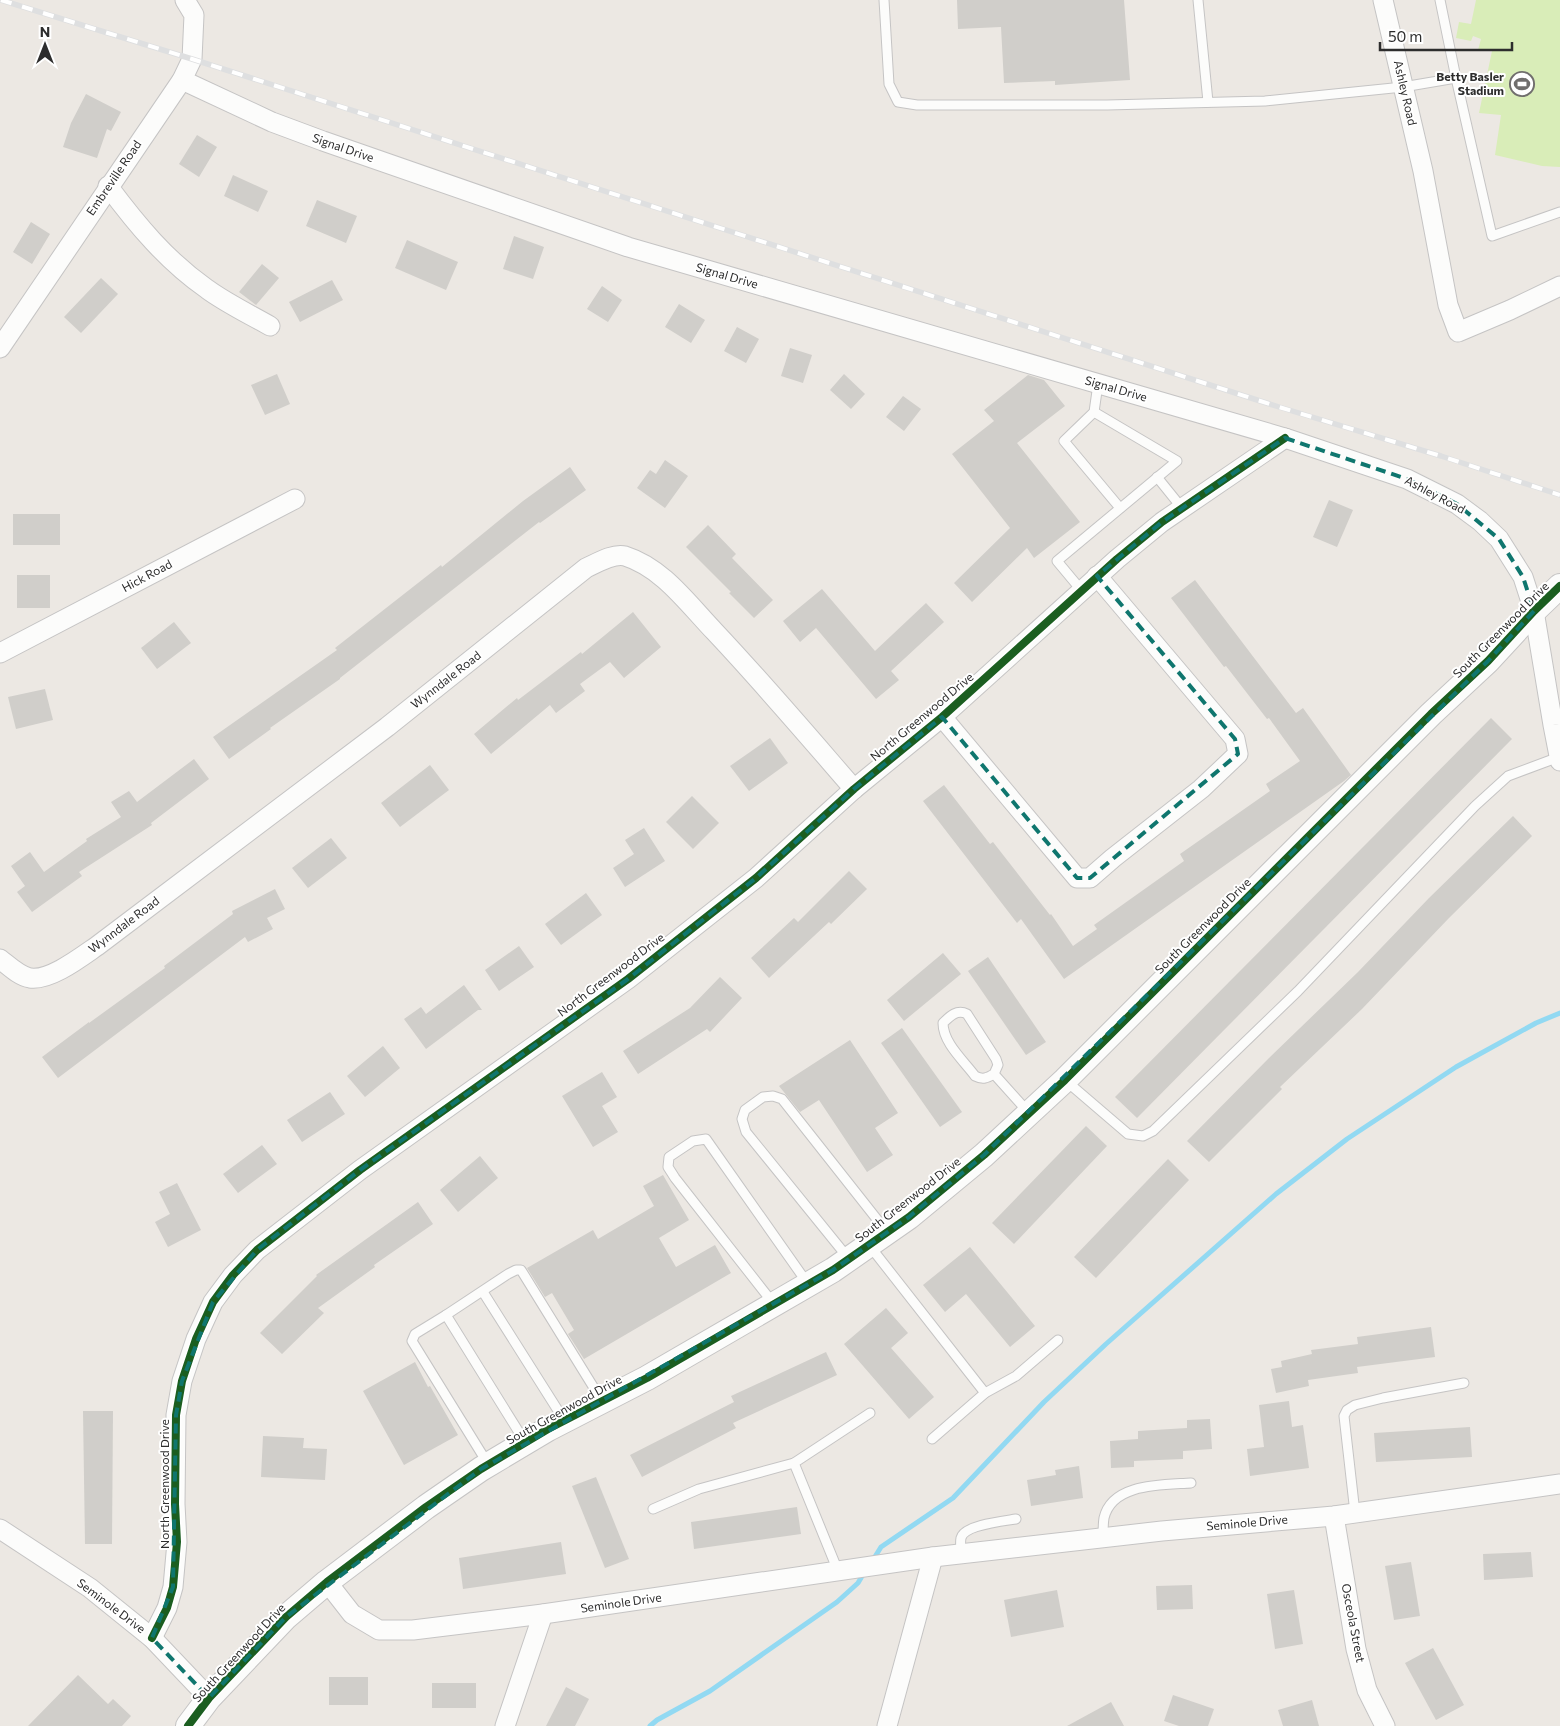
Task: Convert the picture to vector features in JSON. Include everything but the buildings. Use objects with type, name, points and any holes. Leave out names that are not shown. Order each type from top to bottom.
[{"type":"street","name":"Embreville Road","points":[[0,348],[108,186],[182,80],[192,59],[194,15],[185,0]]},
{"type":"street","name":"Ashley Road","points":[[1383,0],[1423,171],[1448,305],[1458,332],[1560,286]]},
{"type":"street","name":"Signal Drive","points":[[182,80],[272,122],[314,138],[628,247],[1285,438]]},
{"type":"street","points":[[108,186],[132,219],[156,246],[180,268],[208,290],[270,326]]},
{"type":"street","name":"Ashley Road","points":[[1285,438],[1407,479],[1457,504],[1480,521],[1499,539],[1522,577],[1534,610],[1556,725],[1560,759]]},
{"type":"street","name":"North Greenwood Drive","points":[[152,1638],[167,1608],[173,1587],[177,1542],[175,1504],[176,1415],[182,1381],[196,1339],[213,1302],[257,1250],[360,1170],[635,973],[756,878],[854,789],[942,717],[1097,576],[1162,522],[1285,438]]},
{"type":"street","name":"Hick Road","points":[[0,653],[295,499]]},
{"type":"street","name":"Wynndale Road","points":[[0,959],[16,971],[31,978],[52,974],[90,951],[379,733],[586,568],[604,559],[623,556],[644,564],[663,578],[756,676],[854,789]]},
{"type":"street","points":[[942,717],[1077,878],[1090,878],[1201,789],[1238,754],[1235,739],[1097,576]]},
{"type":"street","name":"South Greenwood Drive","points":[[188,1726],[209,1698],[286,1617],[327,1582],[426,1507],[488,1465],[525,1443],[647,1378],[809,1285],[909,1217],[984,1155],[1065,1080],[1431,714],[1488,662],[1534,610],[1560,586]]},
{"type":"street","name":"Seminole Drive","points":[[327,1582],[352,1614],[378,1630],[413,1630],[543,1614],[961,1554],[1103,1538],[1334,1516],[1560,1484]]},
{"type":"street","name":"Osceola Street","points":[[1334,1516],[1356,1649],[1367,1690],[1385,1726]]},
{"type":"street","name":"Seminole Drive","points":[[0,1529],[90,1588],[152,1638],[209,1698]]},
{"type":"street","points":[[888,1726],[933,1558]]},
{"type":"street","points":[[505,1726],[543,1614]]},
{"type":"lane","points":[[884,0],[889,84],[898,102],[917,105],[1107,105],[1265,101],[1403,87],[1456,78]]},
{"type":"lane","points":[[1198,0],[1208,102]]},
{"type":"lane","points":[[1440,0],[1492,236],[1560,212]]},
{"type":"lane","points":[[1098,384],[1094,412],[1064,441],[1120,508]]},
{"type":"lane","points":[[1082,590],[1057,561],[1177,461],[1094,412]]},
{"type":"lane","points":[[1157,477],[1182,508]]},
{"type":"lane","points":[[1065,1080],[1128,1134],[1143,1136],[1153,1131],[1298,991],[1475,806],[1508,776],[1560,759]]},
{"type":"lane","points":[[958,1012],[967,1014],[996,1059],[998,1065],[994,1074],[985,1079],[975,1076],[947,1040],[944,1033],[944,1023],[951,1015],[958,1012]]},
{"type":"lane","points":[[994,1074],[1030,1113]]},
{"type":"lane","points":[[849,1259],[746,1132],[742,1119],[745,1110],[763,1097],[773,1096],[782,1099],[985,1393]]},
{"type":"lane","points":[[774,1305],[675,1178],[668,1166],[669,1157],[693,1141],[706,1139],[809,1285]]},
{"type":"lane","points":[[488,1465],[412,1341],[415,1334],[483,1292],[508,1274],[521,1270],[602,1401]]},
{"type":"lane","points":[[483,1292],[564,1421]]},
{"type":"lane","points":[[446,1315],[525,1443]]},
{"type":"lane","points":[[932,1438],[985,1393],[1016,1376],[1058,1340]]},
{"type":"lane","points":[[1355,1513],[1344,1416],[1347,1410],[1355,1405],[1383,1398],[1464,1383]]},
{"type":"lane","points":[[653,1510],[699,1490],[794,1463],[870,1413]]},
{"type":"lane","points":[[794,1463],[838,1571]]},
{"type":"lane","points":[[1103,1538],[1104,1519],[1114,1500],[1127,1492],[1158,1485],[1191,1483]]},
{"type":"lane","points":[[961,1554],[961,1537],[964,1533],[980,1526],[1016,1519]]},
{"type":"highlighted area","points":[[1285,438],[1407,479],[1457,504],[1499,539],[1523,577],[1534,611],[1488,661],[984,1155],[909,1217],[833,1270],[481,1469],[286,1617],[209,1698],[152,1638],[173,1587],[176,1415],[182,1381],[213,1302],[257,1250],[360,1170],[628,979],[756,878],[854,789],[942,717],[1077,878],[1090,878],[1238,754],[1235,739],[1097,576],[1162,522]]},
{"type":"green space","name":"Betty Basler Stadium","points":[[1476,0],[1560,0],[1560,167],[1542,166],[1495,155],[1501,115],[1479,113],[1492,51],[1478,50],[1481,39],[1473,36],[1471,41],[1456,38],[1459,22],[1471,24]]},
{"type":"waterway","points":[[873,1560],[881,1547],[953,1498],[1044,1402],[1106,1344],[1276,1194],[1347,1139],[1456,1067],[1536,1023],[1560,1013]]},
{"type":"waterway","points":[[650,1726],[657,1720],[710,1691],[837,1602],[858,1583],[865,1571]]},
{"type":"railway","points":[[1,0],[192,59],[1560,495]]},
{"type":"cycle path","points":[[152,1638],[167,1608],[173,1587],[177,1542],[175,1504],[176,1415],[182,1381],[196,1339],[213,1302],[233,1275],[257,1250],[360,1170],[628,979],[756,878],[854,789],[942,717],[1117,559],[1162,522],[1285,438]]},
{"type":"cycle path","points":[[188,1726],[209,1698],[286,1617],[327,1582],[426,1507],[481,1469],[548,1429],[647,1378],[833,1270],[909,1217],[984,1155],[1065,1080],[1431,714],[1488,661],[1560,586]]},
{"type":"place","name":"Betty Basler Stadium","points":[[1522,84]]}]
